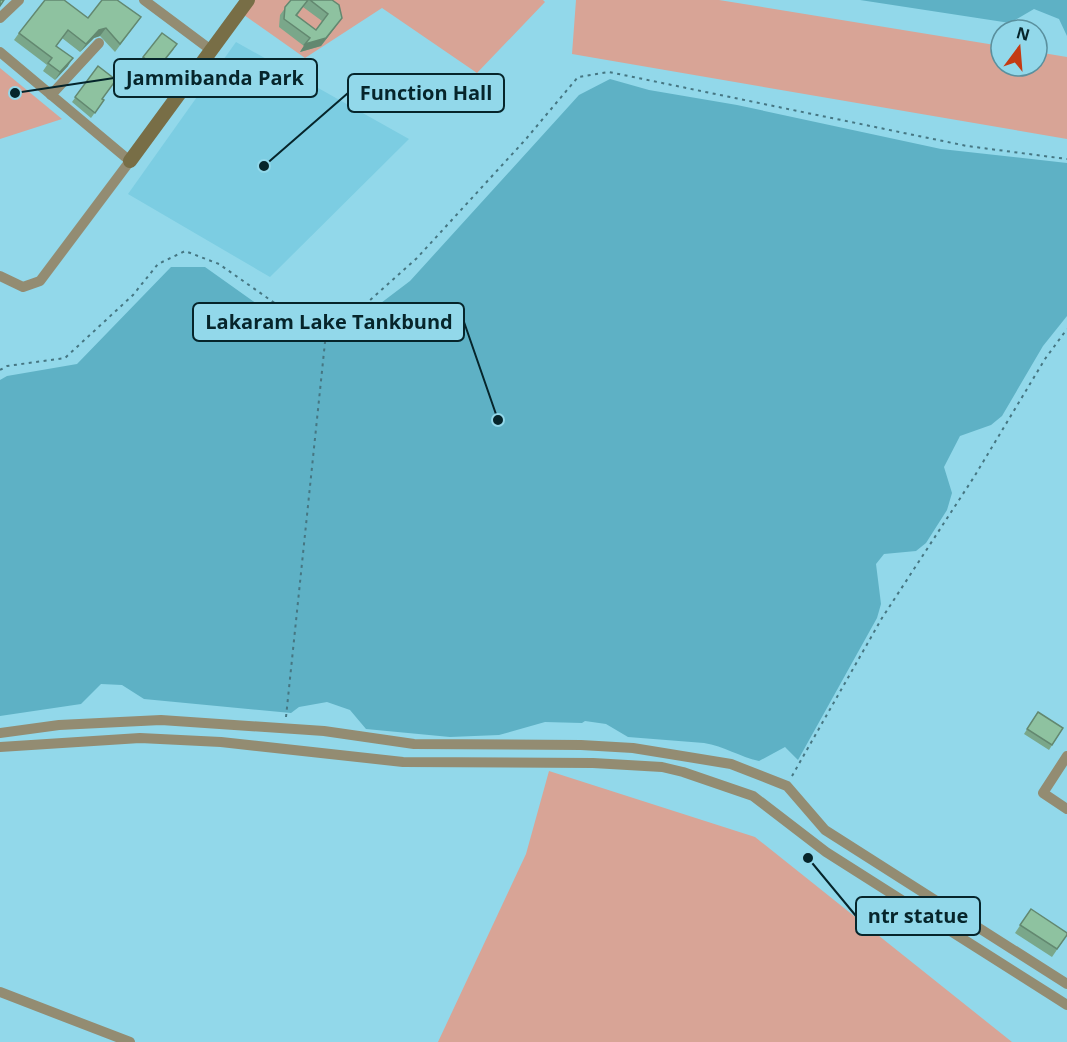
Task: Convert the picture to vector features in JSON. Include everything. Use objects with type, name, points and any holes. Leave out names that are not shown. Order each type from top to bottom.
[{"type":"street","points":[[0,18],[19,0]]},
{"type":"street","points":[[144,0],[211,50]]},
{"type":"street","points":[[0,276],[23,287],[40,280],[248,0]]},
{"type":"street","points":[[51,95],[99,44]]},
{"type":"street","points":[[0,52],[130,161]]},
{"type":"street","points":[[0,733],[59,724],[161,720],[286,728],[414,744],[581,744],[633,748],[731,764],[787,786],[825,830],[1067,984]]},
{"type":"street","points":[[0,747],[140,738],[221,742],[402,762],[593,763],[662,767],[709,779],[753,796],[815,842],[914,909],[1067,1005]]},
{"type":"street","points":[[1067,756],[1043,792],[1067,809]]},
{"type":"street","points":[[815,842],[825,830]]},
{"type":"street","points":[[0,992],[130,1042]]},
{"type":"path","points":[[0,370],[7,366],[65,358],[132,295],[158,264],[185,251],[219,264],[276,304],[316,325],[348,320],[417,258],[526,139],[578,77],[609,72],[967,146],[1067,159]]},
{"type":"path","points":[[286,728],[327,323]]},
{"type":"path","points":[[787,786],[882,618],[974,477],[1045,359],[1067,329]]},
{"type":"shaded area","points":[[254,0],[543,0],[545,2],[477,73],[382,8],[305,58],[244,15]]},
{"type":"shaded area","points":[[576,0],[719,0],[989,44],[989,78],[1049,78],[1049,54],[1067,57],[1067,139],[572,54]]},
{"type":"shaded area","points":[[860,0],[1067,0],[1067,36],[1059,19],[1034,9],[1019,18],[989,20]]},
{"type":"shaded area","points":[[236,42],[409,139],[270,277],[128,194]]},
{"type":"shaded area","points":[[0,68],[62,119],[0,139]]},
{"type":"shaded area","points":[[610,79],[649,90],[737,105],[941,149],[1067,163],[1067,316],[1043,346],[1002,416],[991,425],[960,436],[944,467],[952,493],[947,510],[926,543],[916,551],[884,554],[876,564],[881,604],[877,618],[798,760],[785,747],[759,761],[704,743],[628,737],[606,724],[585,721],[582,723],[545,722],[499,735],[450,737],[366,729],[350,710],[327,702],[299,707],[291,713],[144,699],[122,685],[101,684],[81,704],[0,716],[0,380],[7,376],[77,364],[171,267],[205,267],[267,311],[314,332],[344,331],[410,281],[579,95]]},
{"type":"shaded area","points":[[549,771],[755,837],[1012,1042],[438,1042],[526,854]]},
{"type":"building","points":[[45,0],[64,0],[88,18],[102,0],[117,0],[141,17],[120,44],[106,28],[99,30],[86,44],[68,30],[56,46],[73,58],[60,72],[48,63],[52,58],[19,33]]},
{"type":"building","points":[[291,0],[308,0],[296,15],[316,30],[328,14],[310,0],[332,0],[339,5],[342,18],[326,38],[305,44],[310,38],[284,19],[285,7]]},
{"type":"building","points":[[162,33],[177,44],[158,68],[143,57]]},
{"type":"building","points":[[98,66],[116,80],[95,113],[75,97]]},
{"type":"building","points":[[1038,712],[1063,728],[1052,745],[1027,729]]},
{"type":"building","points":[[1031,909],[1067,933],[1057,949],[1020,925]]},
{"type":"place","name":"Jammibanda Park","points":[[15,93]]},
{"type":"place","name":"Function Hall","points":[[264,166]]},
{"type":"place","name":"Lakaram Lake Tankbund","points":[[498,420]]},
{"type":"place","name":"ntr statue","points":[[808,858]]}]
